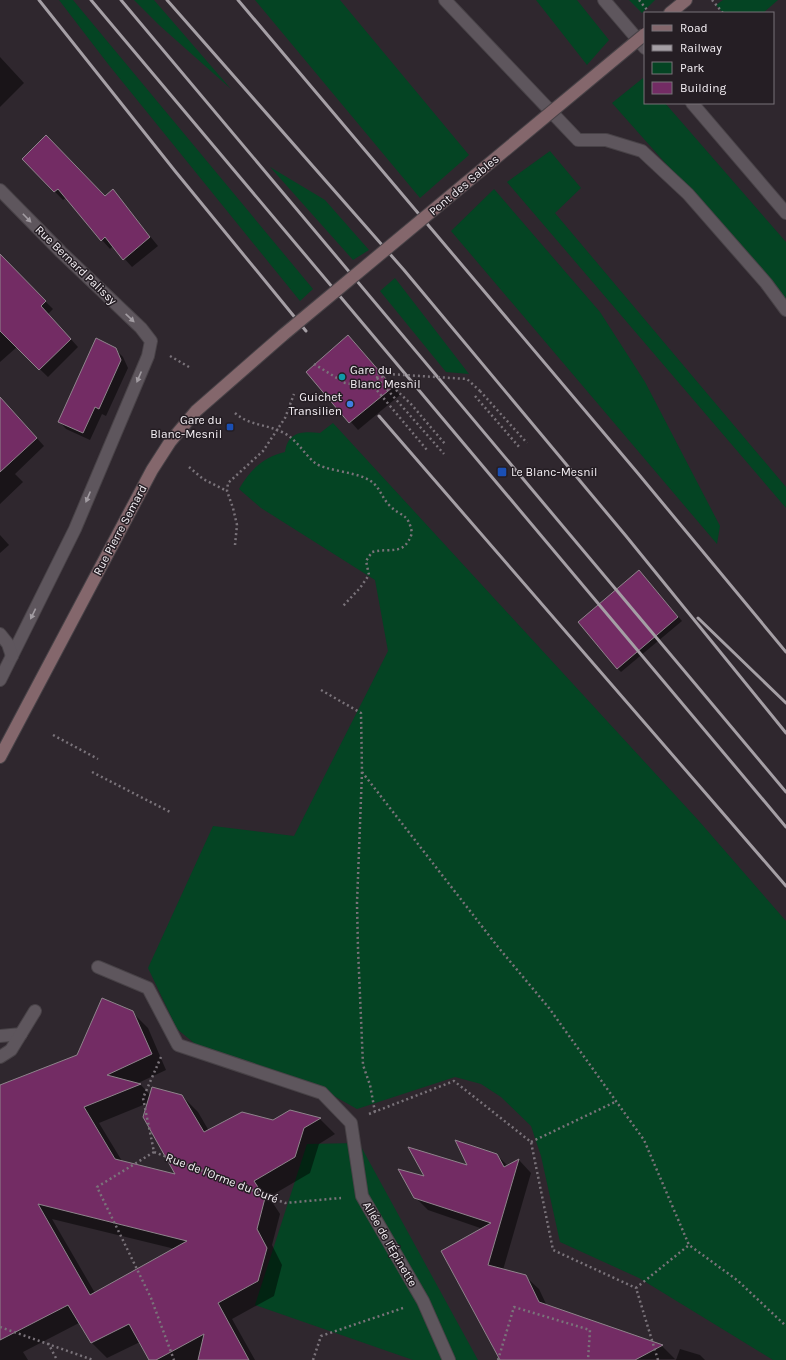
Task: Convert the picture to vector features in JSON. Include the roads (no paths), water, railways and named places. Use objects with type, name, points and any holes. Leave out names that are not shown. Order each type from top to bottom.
[{"type":"main road","points":[[671,12],[686,0]]},
{"type":"main road","name":"Pont des Sables","points":[[283,335],[644,35]]},
{"type":"main road","name":"Rue Pierre Semard","points":[[0,757],[152,470],[170,442],[196,411],[283,335]]},
{"type":"street","points":[[445,0],[578,140],[606,140],[642,151],[688,194],[766,283],[786,310]]},
{"type":"street","points":[[604,0],[644,47]]},
{"type":"street","points":[[693,104],[786,213]]},
{"type":"street","name":"Rue Bernard Palissy","points":[[0,190],[61,252],[142,328],[151,340],[148,356],[75,529],[12,656]]},
{"type":"street","points":[[0,634],[8,644],[12,656],[0,680]]},
{"type":"street","name":"Allée de l'Épinette","points":[[98,967],[148,988],[178,1045],[322,1093],[350,1123],[362,1196],[422,1301],[449,1360]]},
{"type":"street","points":[[0,1057],[11,1050],[35,1011]]},
{"type":"street","points":[[0,1036],[21,1034]]},
{"type":"railway","points":[[39,0],[175,171],[306,331]]},
{"type":"railway","points":[[91,0],[786,827]]},
{"type":"railway","points":[[121,0],[786,792]]},
{"type":"railway","points":[[167,0],[404,270],[626,536],[786,733]]},
{"type":"railway","points":[[238,0],[636,471],[786,652]]},
{"type":"railway","points":[[379,416],[786,886]]},
{"type":"railway","points":[[698,618],[786,703]]},
{"type":"place","name":"Gare du Blanc Mesnil","points":[[342,377]]},
{"type":"place","name":"Guichet Transilien","points":[[350,404]]},
{"type":"place","name":"Gare du Blanc-Mesnil","points":[[230,427]]},
{"type":"place","name":"Le Blanc-Mesnil","points":[[502,472]]}]
